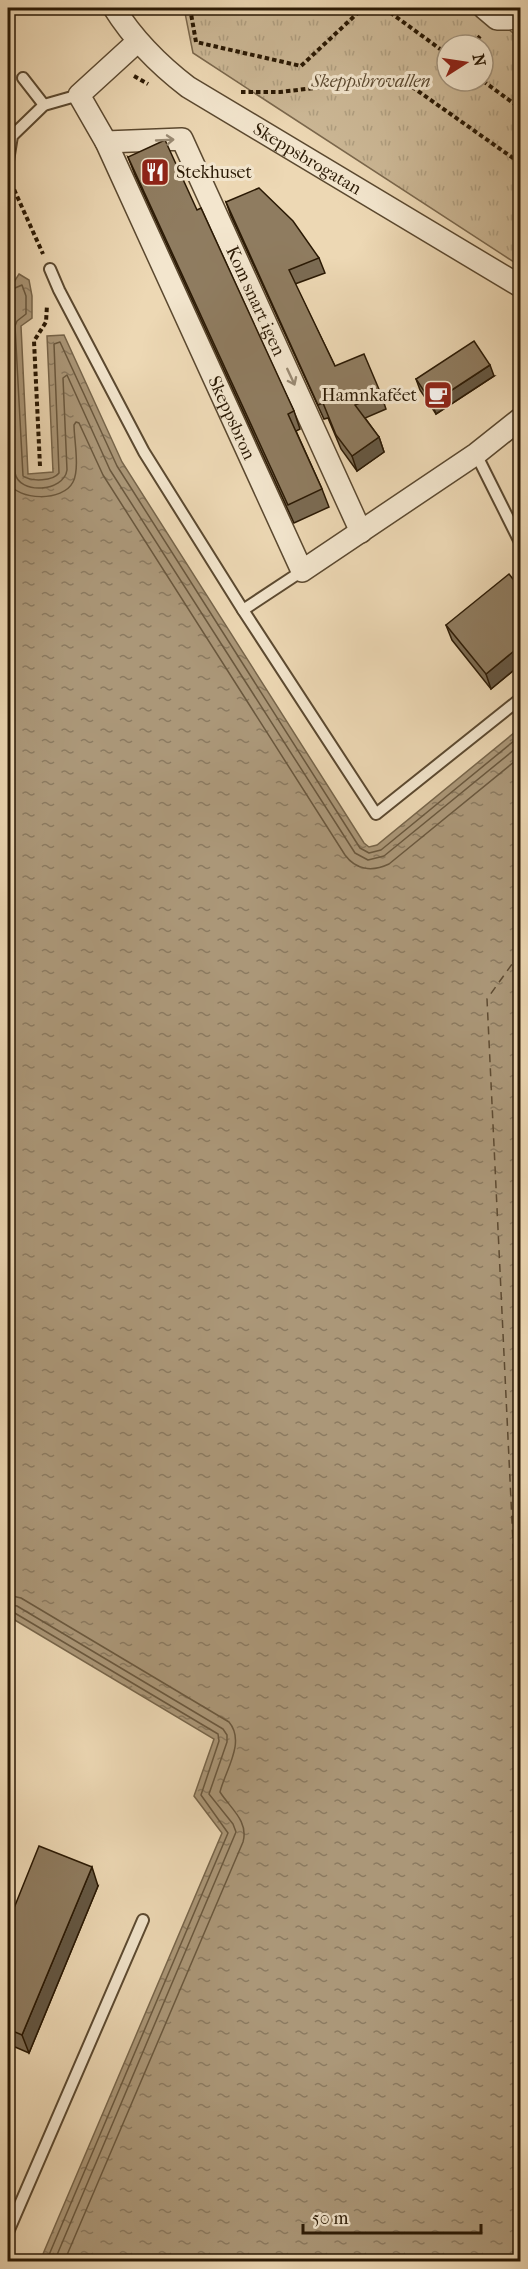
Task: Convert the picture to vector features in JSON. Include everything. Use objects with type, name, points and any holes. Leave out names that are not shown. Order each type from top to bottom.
[{"type":"street","name":"Skeppsbrogatan","points":[[114,8],[137,42],[161,67],[188,87],[520,286]]},
{"type":"street","points":[[484,8],[497,19],[515,14]]},
{"type":"street","points":[[79,95],[137,42]]},
{"type":"street","name":"Skeppsbron","points":[[79,95],[106,142],[302,571]]},
{"type":"street","name":"Kom snart igen","points":[[106,142],[182,139],[361,532]]},
{"type":"street","points":[[302,571],[476,454],[520,418]]},
{"type":"lane","points":[[23,78],[44,105]]},
{"type":"lane","points":[[8,161],[12,136],[44,105],[79,95]]},
{"type":"lane","points":[[50,269],[144,452],[243,610],[376,814],[520,699]]},
{"type":"lane","points":[[476,454],[520,542]]},
{"type":"lane","points":[[243,610],[302,571]]},
{"type":"lane","points":[[8,2232],[143,1920]]},
{"type":"path","points":[[190,8],[196,42],[301,66],[363,8]]},
{"type":"path","points":[[384,8],[435,45]]},
{"type":"path","points":[[231,92],[280,93],[374,81],[408,84],[520,163]]},
{"type":"path","points":[[495,90],[520,108]]},
{"type":"path","points":[[8,174],[50,269],[46,322],[34,341],[40,466]]},
{"type":"green space","name":"Skeppsbrovallen","points":[[184,8],[484,8],[520,39],[520,266],[193,53]]},
{"type":"water","points":[[19,274],[29,280],[32,296],[32,318],[21,326],[28,474],[53,472],[47,336],[64,335],[122,462],[364,843],[369,847],[377,845],[520,728],[520,2261],[40,2261],[222,1833],[194,1796],[214,1739],[8,1616],[8,286]]},
{"type":"building","points":[[165,140],[197,210],[201,208],[294,411],[288,414],[322,489],[288,505],[128,157]]},
{"type":"building","points":[[259,188],[293,221],[319,258],[289,270],[335,366],[364,354],[381,394],[355,405],[379,437],[352,456],[336,435],[323,403],[318,405],[226,202]]},
{"type":"building","points":[[474,341],[490,365],[432,403],[416,379]]},
{"type":"building","points":[[509,574],[520,588],[520,646],[486,674],[446,625]]},
{"type":"building","points":[[39,1846],[92,1867],[22,2035],[8,2029],[8,1923]]},
{"type":"ferry route","points":[[520,953],[487,999],[520,1655]]},
{"type":"place","name":"Stekhuset","points":[[155,172]]},
{"type":"place","name":"Hamnkaféet","points":[[438,395]]}]
